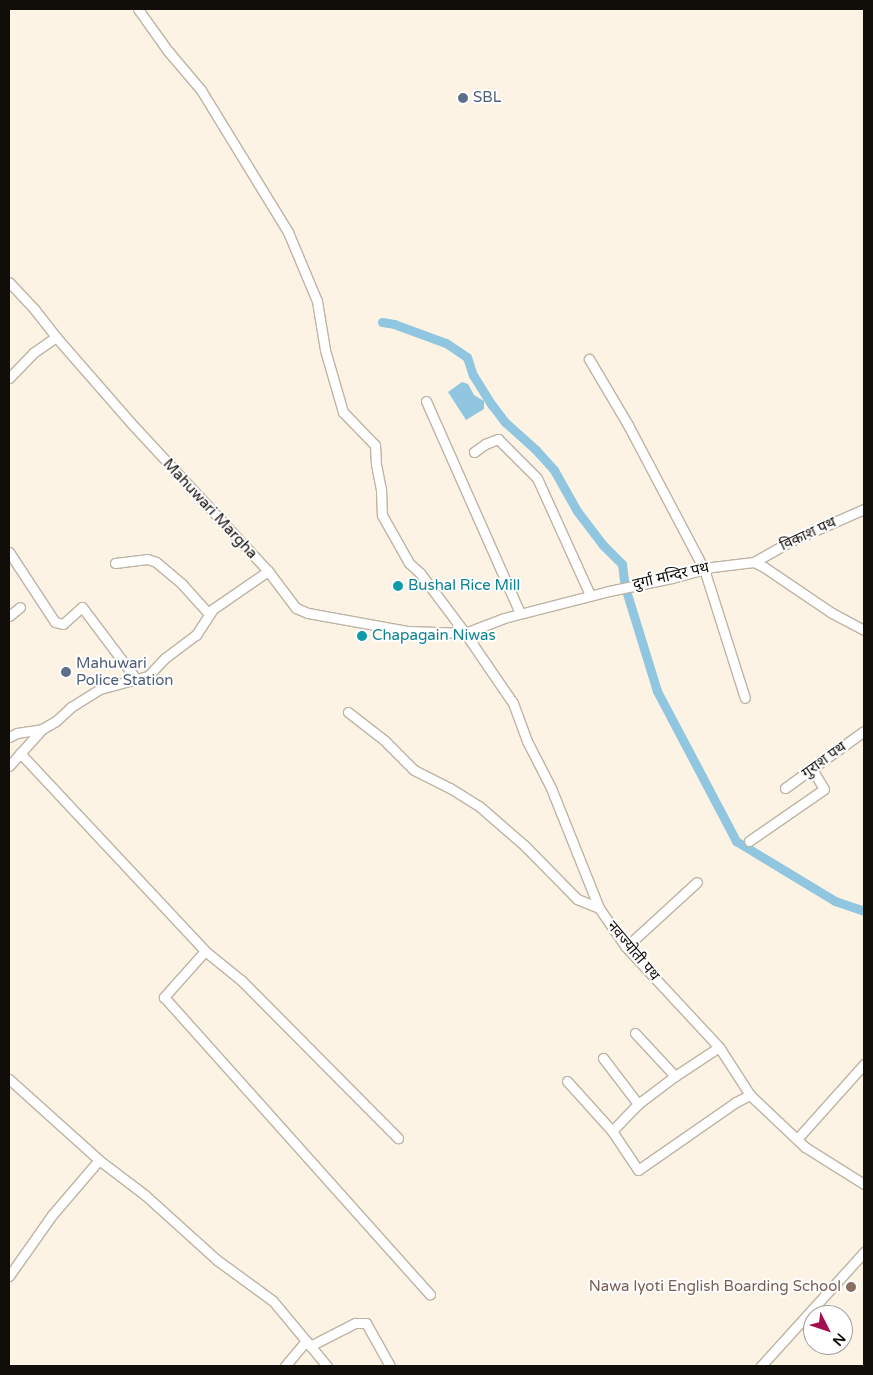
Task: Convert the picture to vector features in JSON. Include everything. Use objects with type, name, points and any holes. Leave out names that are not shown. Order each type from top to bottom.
[{"type":"street","name":"नवज्योती पथ","points":[[138,9],[168,51],[203,93],[288,232],[317,301],[325,350],[343,412],[375,445],[376,464],[381,489],[382,515],[409,563],[420,573],[465,633],[513,703],[530,747],[551,788],[599,908],[626,947],[719,1047],[750,1095],[797,1140],[820,1158],[864,1184]]},
{"type":"street","name":"Mahuwari Margha","points":[[9,282],[131,423],[268,571],[296,608],[308,613],[408,631],[465,633]]},
{"type":"street","points":[[9,378],[33,354],[56,337]]},
{"type":"street","points":[[589,359],[628,425],[704,569],[745,698]]},
{"type":"street","points":[[426,401],[520,613]]},
{"type":"street","points":[[474,452],[485,444],[498,440],[537,478],[590,595]]},
{"type":"street","name":"विकाश पथ","points":[[754,562],[791,541],[864,509]]},
{"type":"street","points":[[9,552],[55,622],[62,624],[82,607],[136,679]]},
{"type":"street","points":[[115,563],[147,560],[156,562],[182,584],[208,613]]},
{"type":"street","name":"दुर्गा मन्दिर पथ","points":[[465,633],[520,613],[590,595],[704,569],[754,562]]},
{"type":"street","points":[[754,562],[832,614],[864,630]]},
{"type":"street","points":[[9,737],[17,733],[42,729],[56,722],[71,707],[100,689],[148,676],[165,658],[196,635],[206,621],[208,613],[242,587],[268,571]]},
{"type":"street","points":[[9,616],[20,607]]},
{"type":"street","points":[[348,712],[384,740],[414,770],[450,788],[479,806],[524,846],[577,899],[599,908]]},
{"type":"street","points":[[9,766],[42,729]]},
{"type":"street","name":"गुराश पथ","points":[[785,788],[864,731]]},
{"type":"street","points":[[20,753],[205,950],[241,980],[398,1138]]},
{"type":"street","points":[[749,840],[824,789],[812,769]]},
{"type":"street","points":[[626,947],[697,882]]},
{"type":"street","points":[[205,950],[164,997],[430,1295]]},
{"type":"street","points":[[635,1033],[675,1076]]},
{"type":"street","points":[[612,1131],[638,1104],[675,1076],[719,1047]]},
{"type":"street","points":[[603,1058],[638,1104]]},
{"type":"street","points":[[797,1140],[864,1064]]},
{"type":"street","points":[[9,1079],[99,1160],[145,1195],[217,1260],[273,1301],[327,1366]]},
{"type":"street","points":[[567,1081],[612,1131],[638,1170],[736,1102],[750,1095]]},
{"type":"street","points":[[9,1276],[52,1215],[99,1160]]},
{"type":"street","points":[[761,1366],[864,1252]]},
{"type":"street","points":[[285,1366],[308,1343],[354,1323],[366,1323],[390,1366]]},
{"type":"water","points":[[462,382],[468,384],[474,395],[484,401],[484,409],[466,420],[448,392]]},
{"type":"waterway","points":[[382,322],[394,324],[446,343],[467,357],[473,375],[492,405],[505,422],[536,450],[554,470],[577,511],[603,545],[622,564],[625,587],[657,691],[736,841],[835,901],[864,911]]},
{"type":"place","name":"SBL","points":[[463,98]]},
{"type":"place","name":"Bushal Rice Mill","points":[[398,586]]},
{"type":"place","name":"Chapagain Niwas","points":[[362,636]]},
{"type":"place","name":"Mahuwari Police Station","points":[[66,672]]},
{"type":"place","name":"Nawa Iyoti English Boarding School","points":[[851,1287]]}]
